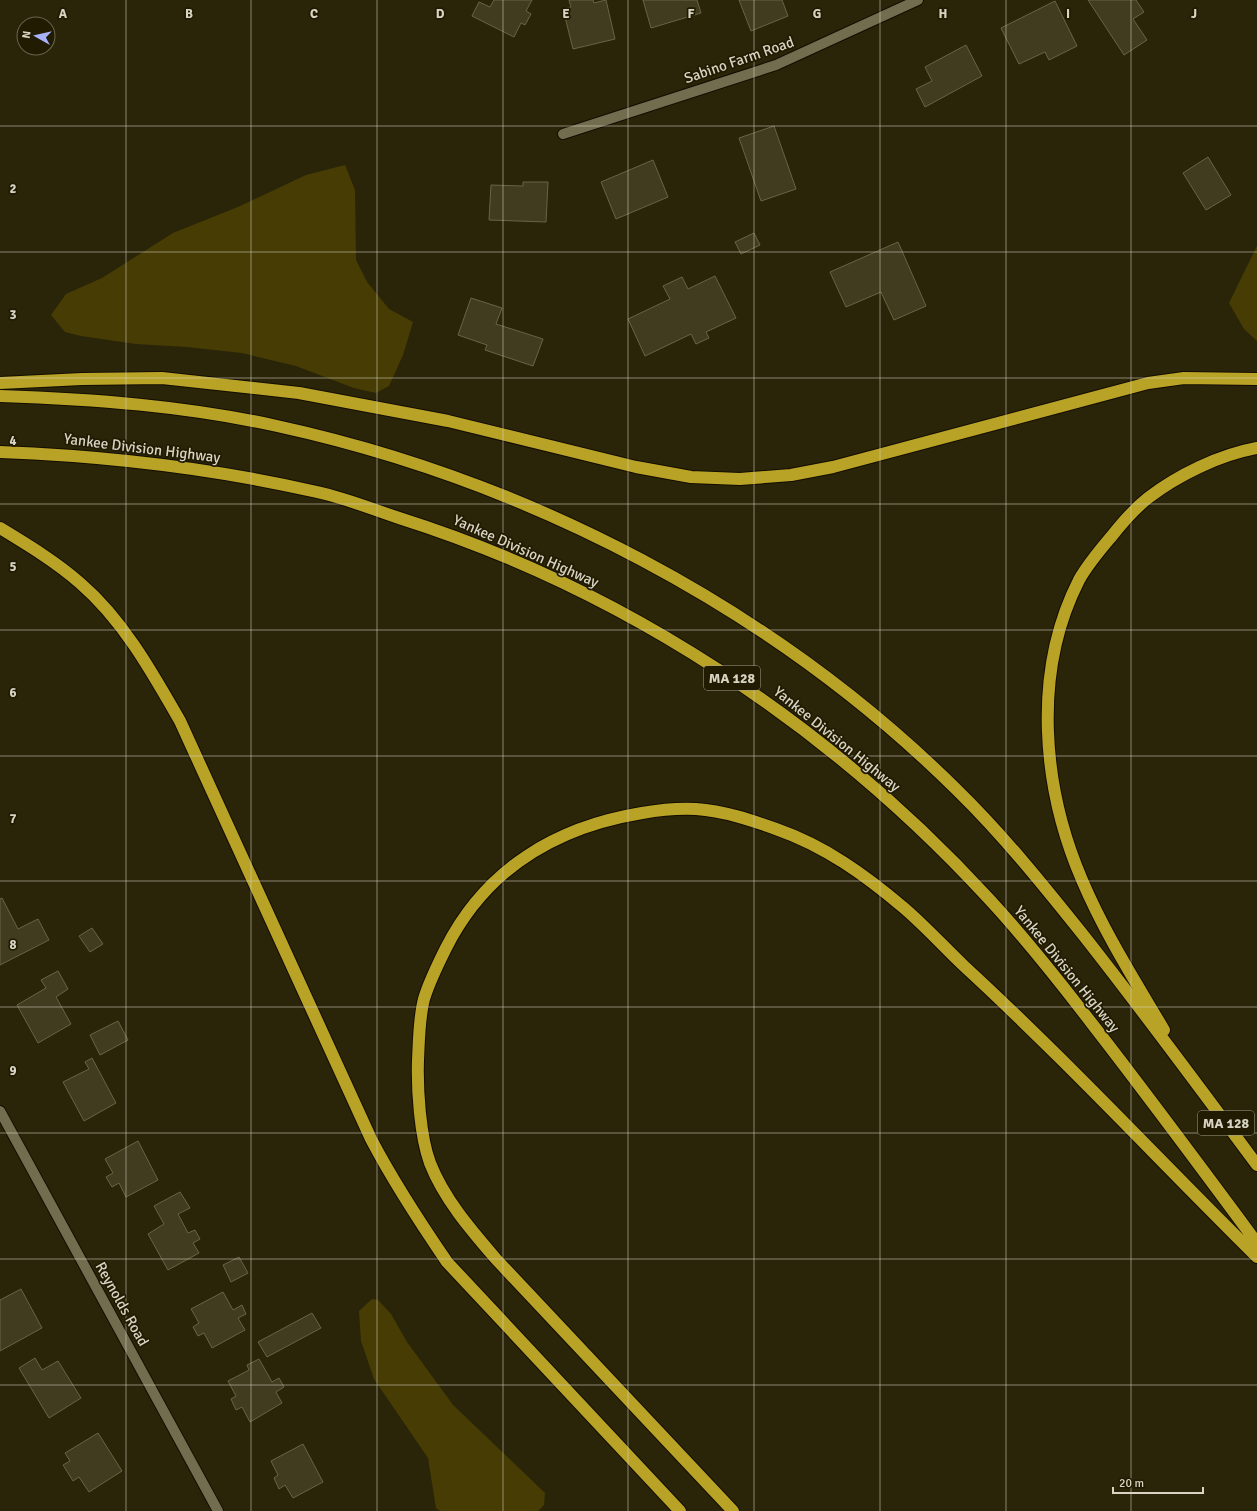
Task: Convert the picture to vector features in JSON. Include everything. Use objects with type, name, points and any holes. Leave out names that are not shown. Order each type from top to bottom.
[{"type":"highway","points":[[0,382],[162,378],[299,393],[448,421],[636,467],[691,477],[740,479],[791,475],[833,467],[1148,383],[1184,378],[1257,379]]},
{"type":"highway","name":"Yankee Division Highway","points":[[0,396],[54,397],[163,406],[275,425],[383,452],[493,491],[595,536],[691,587],[787,648],[874,716],[957,790],[1031,869],[1103,960],[1257,1165]]},
{"type":"highway","points":[[1195,1082],[1104,926],[1082,879],[1066,835],[1050,760],[1047,721],[1050,683],[1054,646],[1068,605],[1080,578],[1098,553],[1123,523],[1147,499],[1173,481],[1209,464],[1244,451],[1257,448]]},
{"type":"highway","name":"Yankee Division Highway","points":[[0,452],[69,455],[181,466],[320,493],[444,532],[542,572],[649,627],[739,682],[830,751],[912,821],[990,899],[1061,984],[1112,1049],[1257,1243]]},
{"type":"highway","points":[[0,528],[36,550],[81,583],[117,622],[151,669],[180,721],[371,1139],[397,1187],[447,1262],[680,1511]]},
{"type":"highway","points":[[733,1511],[491,1253],[468,1226],[449,1197],[430,1162],[421,1120],[417,1082],[419,1041],[424,999],[440,960],[457,926],[482,892],[511,866],[543,845],[584,826],[619,817],[655,811],[695,809],[737,815],[780,830],[821,847],[862,875],[906,909],[1007,1006],[1257,1257]]},
{"type":"street","name":"Sabino Farm Road","points":[[564,134],[776,65],[918,0]]},
{"type":"street","name":"Reynolds Road","points":[[0,1111],[218,1511]]},
{"type":"shaded area","points":[[345,165],[355,190],[356,260],[367,282],[389,309],[413,322],[403,355],[389,386],[376,393],[354,388],[296,366],[242,353],[187,347],[136,344],[81,336],[65,332],[51,315],[66,294],[102,278],[173,233],[238,207],[306,175]]},
{"type":"shaded area","points":[[1257,246],[1257,341],[1244,329],[1229,303]]},
{"type":"shaded area","points":[[372,1299],[378,1300],[391,1314],[407,1342],[453,1405],[545,1493],[544,1505],[538,1511],[440,1511],[436,1508],[428,1458],[374,1379],[361,1341],[359,1311]]},
{"type":"building","points":[[494,0],[532,0],[526,11],[531,14],[525,25],[521,23],[514,37],[472,16],[479,2],[490,7]]},
{"type":"building","points":[[569,0],[593,0],[594,3],[606,0],[615,39],[573,49],[563,9],[571,7]]},
{"type":"building","points":[[643,0],[697,0],[701,13],[651,28]]},
{"type":"building","points":[[739,0],[782,0],[788,16],[751,31]]},
{"type":"building","points":[[1088,0],[1136,0],[1144,12],[1133,19],[1147,40],[1124,55]]},
{"type":"building","points":[[1055,1],[1077,46],[1049,60],[1045,52],[1019,64],[1001,28]]},
{"type":"building","points":[[966,45],[982,76],[925,107],[916,89],[932,81],[925,67]]},
{"type":"building","points":[[774,126],[796,189],[761,201],[739,138]]},
{"type":"building","points":[[1208,157],[1231,195],[1206,210],[1183,173]]},
{"type":"building","points":[[653,160],[668,197],[616,219],[601,182]]},
{"type":"building","points":[[523,182],[548,182],[546,222],[489,220],[491,185],[523,186]]},
{"type":"building","points":[[754,233],[760,245],[741,254],[735,242]]},
{"type":"building","points":[[898,242],[926,306],[894,320],[881,292],[846,307],[830,272]]},
{"type":"building","points":[[715,276],[736,318],[706,332],[709,338],[696,344],[691,334],[645,356],[628,319],[670,299],[663,286],[682,277],[688,289]]},
{"type":"building","points":[[471,298],[502,308],[496,324],[543,339],[533,366],[485,350],[487,345],[458,335]]},
{"type":"building","points":[[2,898],[18,929],[38,919],[49,940],[0,965],[0,899]]},
{"type":"building","points":[[92,928],[103,944],[90,952],[79,936]]},
{"type":"building","points":[[58,971],[68,989],[56,997],[71,1024],[38,1043],[17,1005],[46,988],[41,980]]},
{"type":"building","points":[[118,1021],[128,1040],[100,1055],[90,1035]]},
{"type":"building","points":[[92,1058],[116,1103],[84,1121],[63,1082],[89,1069],[85,1062]]},
{"type":"building","points":[[138,1141],[158,1180],[126,1197],[119,1183],[112,1187],[106,1177],[113,1173],[105,1159]]},
{"type":"building","points":[[180,1192],[190,1208],[178,1214],[188,1233],[195,1230],[200,1239],[193,1243],[199,1253],[168,1270],[148,1234],[164,1224],[154,1206]]},
{"type":"building","points":[[239,1257],[248,1273],[231,1282],[223,1265]]},
{"type":"building","points":[[21,1289],[42,1328],[0,1351],[0,1300]]},
{"type":"building","points":[[223,1292],[233,1310],[242,1305],[246,1314],[238,1318],[245,1330],[212,1348],[204,1333],[198,1336],[193,1327],[199,1323],[191,1309]]},
{"type":"building","points":[[312,1313],[321,1328],[267,1357],[258,1342]]},
{"type":"building","points":[[35,1358],[42,1370],[58,1361],[81,1398],[49,1418],[19,1368]]},
{"type":"building","points":[[259,1359],[272,1382],[279,1378],[284,1387],[276,1392],[282,1403],[250,1422],[242,1407],[236,1410],[231,1399],[236,1396],[228,1381],[249,1370],[247,1365]]},
{"type":"building","points":[[98,1433],[122,1471],[89,1492],[79,1477],[73,1481],[63,1465],[70,1461],[65,1453]]},
{"type":"building","points":[[303,1444],[323,1482],[293,1498],[285,1485],[279,1489],[274,1478],[278,1475],[271,1461]]}]
